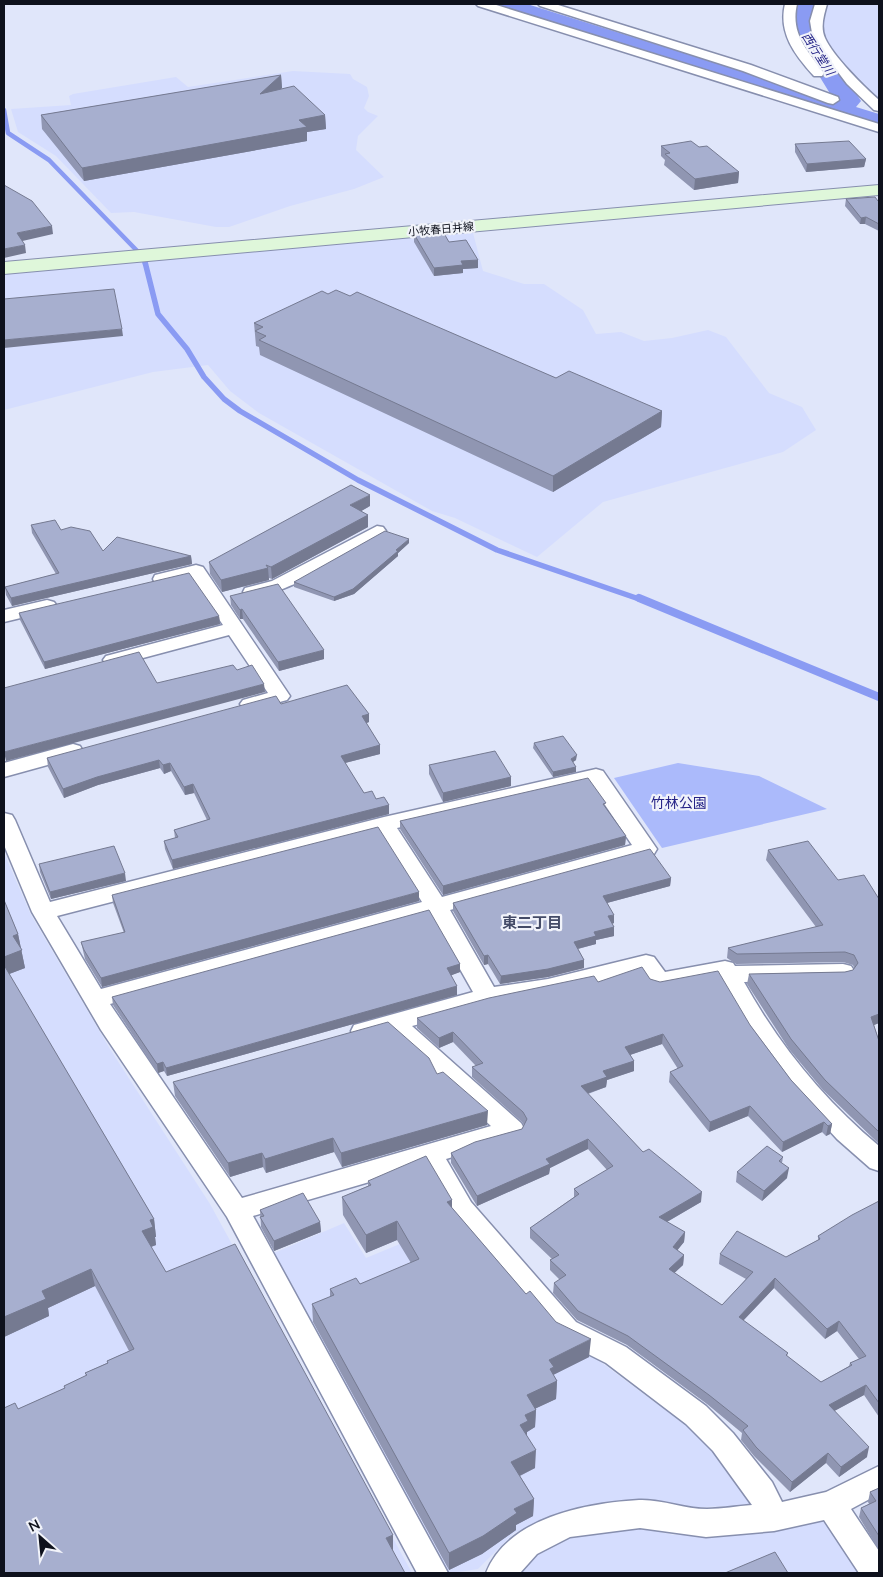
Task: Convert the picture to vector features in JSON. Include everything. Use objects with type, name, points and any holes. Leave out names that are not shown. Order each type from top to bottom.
[{"type":"main road","name":"小牧春日井線","points":[[4,268],[879,190]]},
{"type":"street","points":[[482,4],[879,128]]},
{"type":"street","points":[[544,4],[747,68],[845,103]]},
{"type":"street","points":[[791,4],[788,18],[794,41],[818,73]]},
{"type":"street","points":[[821,4],[816,21],[819,39],[851,81],[879,107]]},
{"type":"street","points":[[862,108],[879,113]]},
{"type":"street","points":[[216,601],[280,585],[377,532]]},
{"type":"street","points":[[148,583],[204,567],[216,601],[280,696],[233,709]]},
{"type":"street","points":[[4,616],[61,603]]},
{"type":"street","points":[[90,666],[234,628]]},
{"type":"street","points":[[4,770],[90,747]]},
{"type":"street","points":[[43,912],[384,824],[596,776],[646,849],[95,999]]},
{"type":"street","points":[[4,820],[43,912],[95,999],[164,1089],[236,1210],[433,1573]]},
{"type":"street","points":[[384,824],[436,906],[488,997]]},
{"type":"street","points":[[345,1036],[488,997],[548,987],[646,963],[659,982],[725,968],[759,1027],[798,1081],[852,1139],[879,1161]]},
{"type":"street","points":[[728,975],[776,972],[843,972]]},
{"type":"street","points":[[236,1210],[512,1130],[393,1023]]},
{"type":"street","points":[[430,1154],[462,1210],[566,1330],[616,1355],[696,1415],[722,1442],[750,1477],[774,1517]]},
{"type":"street","points":[[501,1573],[526,1544],[567,1524],[640,1514],[706,1523],[774,1517],[831,1505],[879,1479]]},
{"type":"street","points":[[831,1505],[876,1573]]},
{"type":"shaded area","points":[[827,4],[879,4],[879,102],[854,80],[823,39],[820,24]]},
{"type":"shaded area","points":[[293,71],[350,74],[353,79],[367,87],[369,96],[364,108],[378,116],[358,136],[356,150],[384,177],[354,189],[290,206],[229,227],[216,227],[134,212],[111,213],[56,156],[18,132],[11,109],[71,105],[69,96],[73,94],[176,77],[188,87]]},
{"type":"shaded area","points":[[472,229],[483,271],[524,284],[544,284],[583,310],[596,334],[621,332],[644,341],[672,338],[708,330],[726,337],[769,393],[802,407],[816,430],[783,452],[603,502],[537,557],[455,518],[432,511],[259,413],[230,391],[208,365],[153,372],[4,410],[4,272]]},
{"type":"shaded area","points":[[4,853],[31,915],[110,1049],[210,1204],[412,1573],[4,1573]]},
{"type":"shaded area","points":[[453,1222],[556,1343],[598,1360],[700,1436],[734,1475],[751,1505],[678,1508],[625,1500],[604,1502],[561,1513],[514,1533],[478,1569],[452,1573],[440,1567],[267,1256],[344,1223],[366,1258]]},
{"type":"shaded area","points":[[825,1518],[860,1573],[514,1573],[533,1557],[571,1536],[636,1526],[673,1535],[733,1533]]},
{"type":"green space","name":"竹林公園","points":[[678,763],[759,776],[827,809],[662,848],[614,778]]},
{"type":"building","points":[[281,75],[260,94],[294,86],[325,115],[299,120],[307,127],[82,168],[41,115]]},
{"type":"building","points":[[691,141],[699,147],[707,146],[739,172],[695,179],[665,154],[670,153],[661,146]]},
{"type":"building","points":[[849,141],[866,159],[807,164],[795,144]]},
{"type":"building","points":[[4,185],[32,201],[52,226],[17,233],[25,245],[4,249]]},
{"type":"building","points":[[875,197],[879,201],[879,224],[866,217],[861,218],[846,199]]},
{"type":"building","points":[[442,230],[449,242],[466,240],[478,260],[461,261],[463,265],[434,268],[414,234]]},
{"type":"building","points":[[114,289],[122,329],[4,340],[4,299]]},
{"type":"building","points":[[336,290],[350,296],[357,292],[556,378],[569,371],[662,411],[553,476],[259,340],[266,336],[255,331],[263,327],[254,323],[322,291],[328,294]]},
{"type":"building","points":[[351,485],[370,495],[350,505],[368,515],[271,567],[266,565],[268,568],[221,580],[209,562]]},
{"type":"building","points":[[55,520],[61,530],[71,527],[90,531],[103,551],[117,537],[191,556],[11,598],[5,587],[59,573],[31,525]]},
{"type":"building","points":[[385,531],[409,539],[396,550],[398,551],[353,589],[334,597],[294,582]]},
{"type":"building","points":[[189,573],[219,616],[44,662],[19,613]]},
{"type":"building","points":[[278,584],[324,650],[278,662],[242,609],[240,610],[230,596]]},
{"type":"building","points":[[139,652],[157,683],[233,665],[237,670],[252,665],[264,684],[4,752],[4,688]]},
{"type":"building","points":[[347,685],[369,714],[362,716],[380,745],[341,756],[364,793],[372,791],[376,799],[384,797],[389,805],[172,860],[164,841],[178,837],[174,830],[210,819],[193,784],[184,787],[170,763],[163,765],[159,760],[97,777],[63,789],[47,758],[276,696],[281,704]]},
{"type":"building","points":[[563,736],[577,755],[571,759],[576,767],[553,772],[534,743]]},
{"type":"building","points":[[495,751],[511,777],[443,793],[429,765]]},
{"type":"building","points":[[588,778],[606,803],[603,804],[626,836],[443,886],[400,821]]},
{"type":"building","points":[[378,827],[419,892],[101,978],[84,950],[81,942],[125,932],[112,895]]},
{"type":"building","points":[[808,841],[838,880],[864,875],[879,899],[879,1014],[871,1017],[879,1041],[879,1132],[825,1080],[791,1039],[749,974],[845,972],[853,970],[858,963],[854,955],[845,952],[737,954],[728,948],[823,925],[768,850]]},
{"type":"building","points":[[114,846],[125,873],[50,892],[39,864]]},
{"type":"building","points":[[650,849],[671,878],[603,896],[614,915],[608,916],[614,927],[594,932],[596,936],[574,942],[584,960],[548,969],[501,976],[488,955],[484,956],[453,903]]},
{"type":"building","points":[[4,900],[18,934],[13,936],[22,950],[4,957]]},
{"type":"building","points":[[429,910],[460,964],[447,968],[457,986],[166,1068],[163,1062],[157,1064],[112,997]]},
{"type":"building","points":[[4,965],[154,1219],[150,1220],[153,1227],[142,1231],[166,1272],[235,1244],[393,1535],[386,1538],[405,1573],[4,1573],[4,1408],[15,1403],[18,1409],[65,1388],[64,1386],[87,1375],[85,1373],[134,1349],[91,1269],[42,1291],[46,1299],[4,1317]]},
{"type":"building","points":[[642,967],[650,979],[660,982],[718,971],[750,1025],[791,1080],[832,1124],[828,1126],[824,1122],[783,1142],[750,1106],[710,1122],[670,1072],[683,1066],[663,1034],[625,1047],[634,1061],[603,1071],[607,1077],[581,1086],[643,1152],[649,1149],[702,1192],[659,1217],[685,1232],[673,1247],[684,1255],[669,1269],[722,1305],[753,1272],[720,1254],[737,1231],[786,1257],[820,1239],[818,1236],[879,1201],[879,1403],[866,1385],[829,1405],[869,1447],[841,1467],[828,1453],[792,1482],[756,1447],[743,1430],[748,1426],[628,1336],[578,1311],[554,1283],[566,1275],[550,1260],[559,1255],[530,1228],[579,1194],[574,1189],[613,1166],[588,1139],[546,1159],[550,1164],[477,1196],[451,1153],[475,1142],[522,1129],[527,1119],[523,1112],[472,1067],[483,1063],[453,1032],[439,1038],[417,1018],[489,998],[594,976],[598,982]],"holes":[[[775,1278],[827,1329],[839,1321],[866,1356],[850,1363],[852,1365],[821,1382],[786,1355],[788,1353],[739,1317]]]},
{"type":"building","points":[[388,1022],[429,1058],[437,1074],[443,1072],[488,1111],[341,1153],[333,1138],[265,1159],[262,1153],[228,1163],[173,1082]]},
{"type":"building","points":[[767,1146],[783,1157],[779,1161],[789,1168],[764,1191],[737,1172]]},
{"type":"building","points":[[426,1156],[452,1200],[447,1202],[526,1294],[530,1291],[556,1322],[591,1339],[549,1360],[554,1367],[550,1369],[557,1381],[527,1395],[536,1410],[525,1415],[528,1421],[520,1425],[536,1450],[511,1462],[534,1499],[514,1509],[517,1513],[483,1536],[449,1553],[312,1304],[334,1295],[330,1289],[356,1278],[360,1284],[419,1259],[397,1221],[366,1235],[342,1197],[371,1185],[368,1181]]},
{"type":"building","points":[[303,1193],[320,1222],[274,1241],[260,1217],[264,1216],[260,1210]]},
{"type":"building","points":[[879,1488],[879,1536],[861,1508],[876,1501],[870,1492]]},
{"type":"building","points":[[775,1552],[788,1573],[725,1573]]},
{"type":"waterway","points":[[503,4],[879,123]]},
{"type":"waterway","name":"西行堂川","points":[[804,4],[801,27],[848,101]]},
{"type":"waterway","points":[[4,110],[8,133],[49,160],[144,258],[145,264]]},
{"type":"waterway","points":[[145,262],[158,314],[187,349],[204,377],[224,399],[240,411],[358,480],[497,550],[642,600]]},
{"type":"waterway","points":[[639,598],[879,697]]},
{"type":"district","name":"東二丁目","points":[[532,923]]}]
